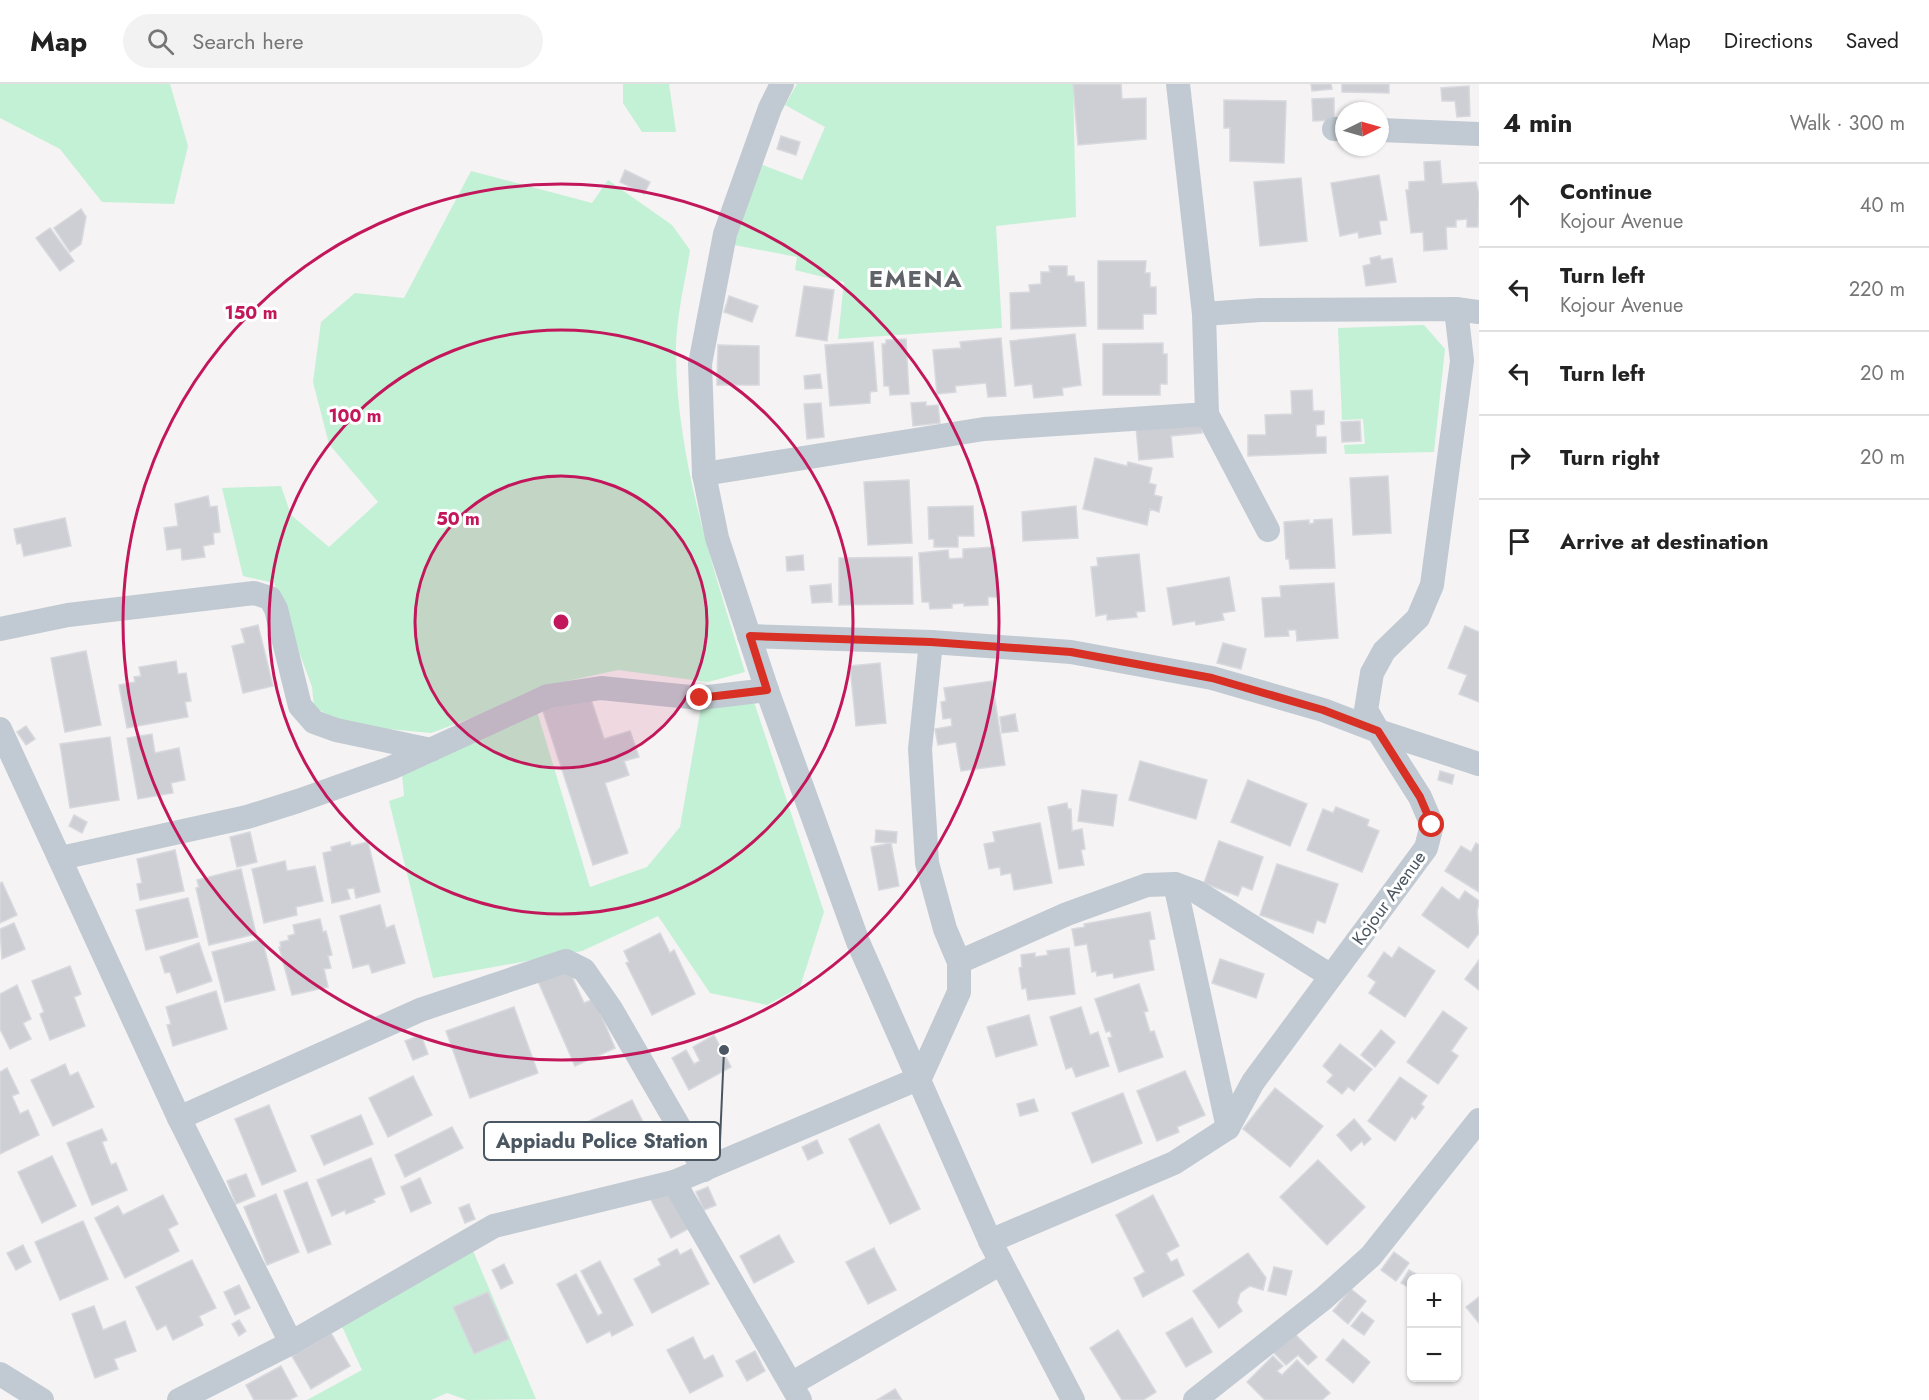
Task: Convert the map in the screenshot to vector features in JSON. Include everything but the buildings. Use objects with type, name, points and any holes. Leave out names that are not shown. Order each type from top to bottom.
[{"type":"street","points":[[782,84],[766,119],[725,234],[700,364],[704,474],[717,538],[767,690],[858,942],[990,1241],[1073,1400]]},
{"type":"street","points":[[1178,84],[1204,314],[1207,414],[1269,530]]},
{"type":"street","points":[[1389,130],[1479,134]]},
{"type":"street","points":[[1204,314],[1260,310],[1467,311]]},
{"type":"street","name":"Kojour Avenue","points":[[990,1241],[1174,1163],[1228,1128],[1254,1082],[1426,848],[1432,825],[1420,797],[1366,710],[1372,673],[1384,651],[1418,618],[1432,585],[1467,311]]},
{"type":"street","points":[[704,474],[984,429],[1207,414]]},
{"type":"street","points":[[0,629],[68,615],[254,593],[270,598],[276,609],[300,705],[314,722],[336,730],[431,750]]},
{"type":"street","points":[[750,636],[931,642],[1071,652],[1212,678],[1323,710],[1378,731],[1479,764]]},
{"type":"street","points":[[179,1400],[291,1343],[452,1248],[494,1226],[674,1182],[920,1078],[959,992],[959,962],[945,929],[927,863],[920,749],[931,642]]},
{"type":"street","points":[[61,858],[247,817],[391,768],[548,696],[602,688],[700,698],[767,690]]},
{"type":"street","points":[[0,729],[179,1118],[291,1343]]},
{"type":"street","points":[[959,962],[1067,914],[1147,885],[1174,884],[1197,892],[1331,976]]},
{"type":"street","points":[[1174,884],[1228,1128]]},
{"type":"street","points":[[179,1118],[420,1010],[566,961],[584,970],[611,1009],[704,1170]]},
{"type":"street","points":[[1195,1400],[1323,1299],[1371,1256],[1479,1120]]},
{"type":"street","points":[[674,1182],[796,1392],[1001,1263]]},
{"type":"street","points":[[0,1374],[42,1400]]},
{"type":"green space","points":[[0,84],[170,84],[188,146],[174,204],[102,202],[60,149],[0,118]]},
{"type":"green space","points":[[623,84],[669,84],[676,132],[642,132],[623,103]]},
{"type":"green space","points":[[797,84],[1073,84],[1076,217],[996,226],[1002,328],[838,339],[844,282],[795,270],[797,257],[734,245],[760,164],[802,180],[825,127],[785,105]]},
{"type":"green space","points":[[471,171],[592,203],[608,180],[672,225],[690,250],[676,342],[678,395],[683,435],[699,515],[745,672],[708,682],[618,670],[544,686],[485,713],[431,733],[345,725],[314,707],[312,687],[274,583],[243,576],[222,488],[281,486],[291,515],[329,547],[378,502],[329,444],[313,382],[321,322],[355,293],[404,298]]},
{"type":"green space","points":[[1424,325],[1445,349],[1434,452],[1345,454],[1344,445],[1365,444],[1363,419],[1342,420],[1338,328]]},
{"type":"green space","points":[[752,696],[824,912],[800,987],[767,1005],[710,993],[658,916],[582,951],[433,978],[389,801],[404,796],[402,774],[536,708],[590,887],[647,867],[680,827],[702,701]]},
{"type":"green space","points":[[471,1246],[536,1399],[467,1400],[447,1393],[431,1400],[307,1400],[362,1370],[339,1320]]},
{"type":"place","name":"Appiadu Police Station","points":[[724,1050]]},
{"type":"district","name":"EMENA","points":[[916,278]]},
{"type":"route","points":[[700,698],[767,690],[750,636],[931,642],[1071,652],[1212,678],[1323,710],[1378,731],[1420,797],[1432,825]]}]
